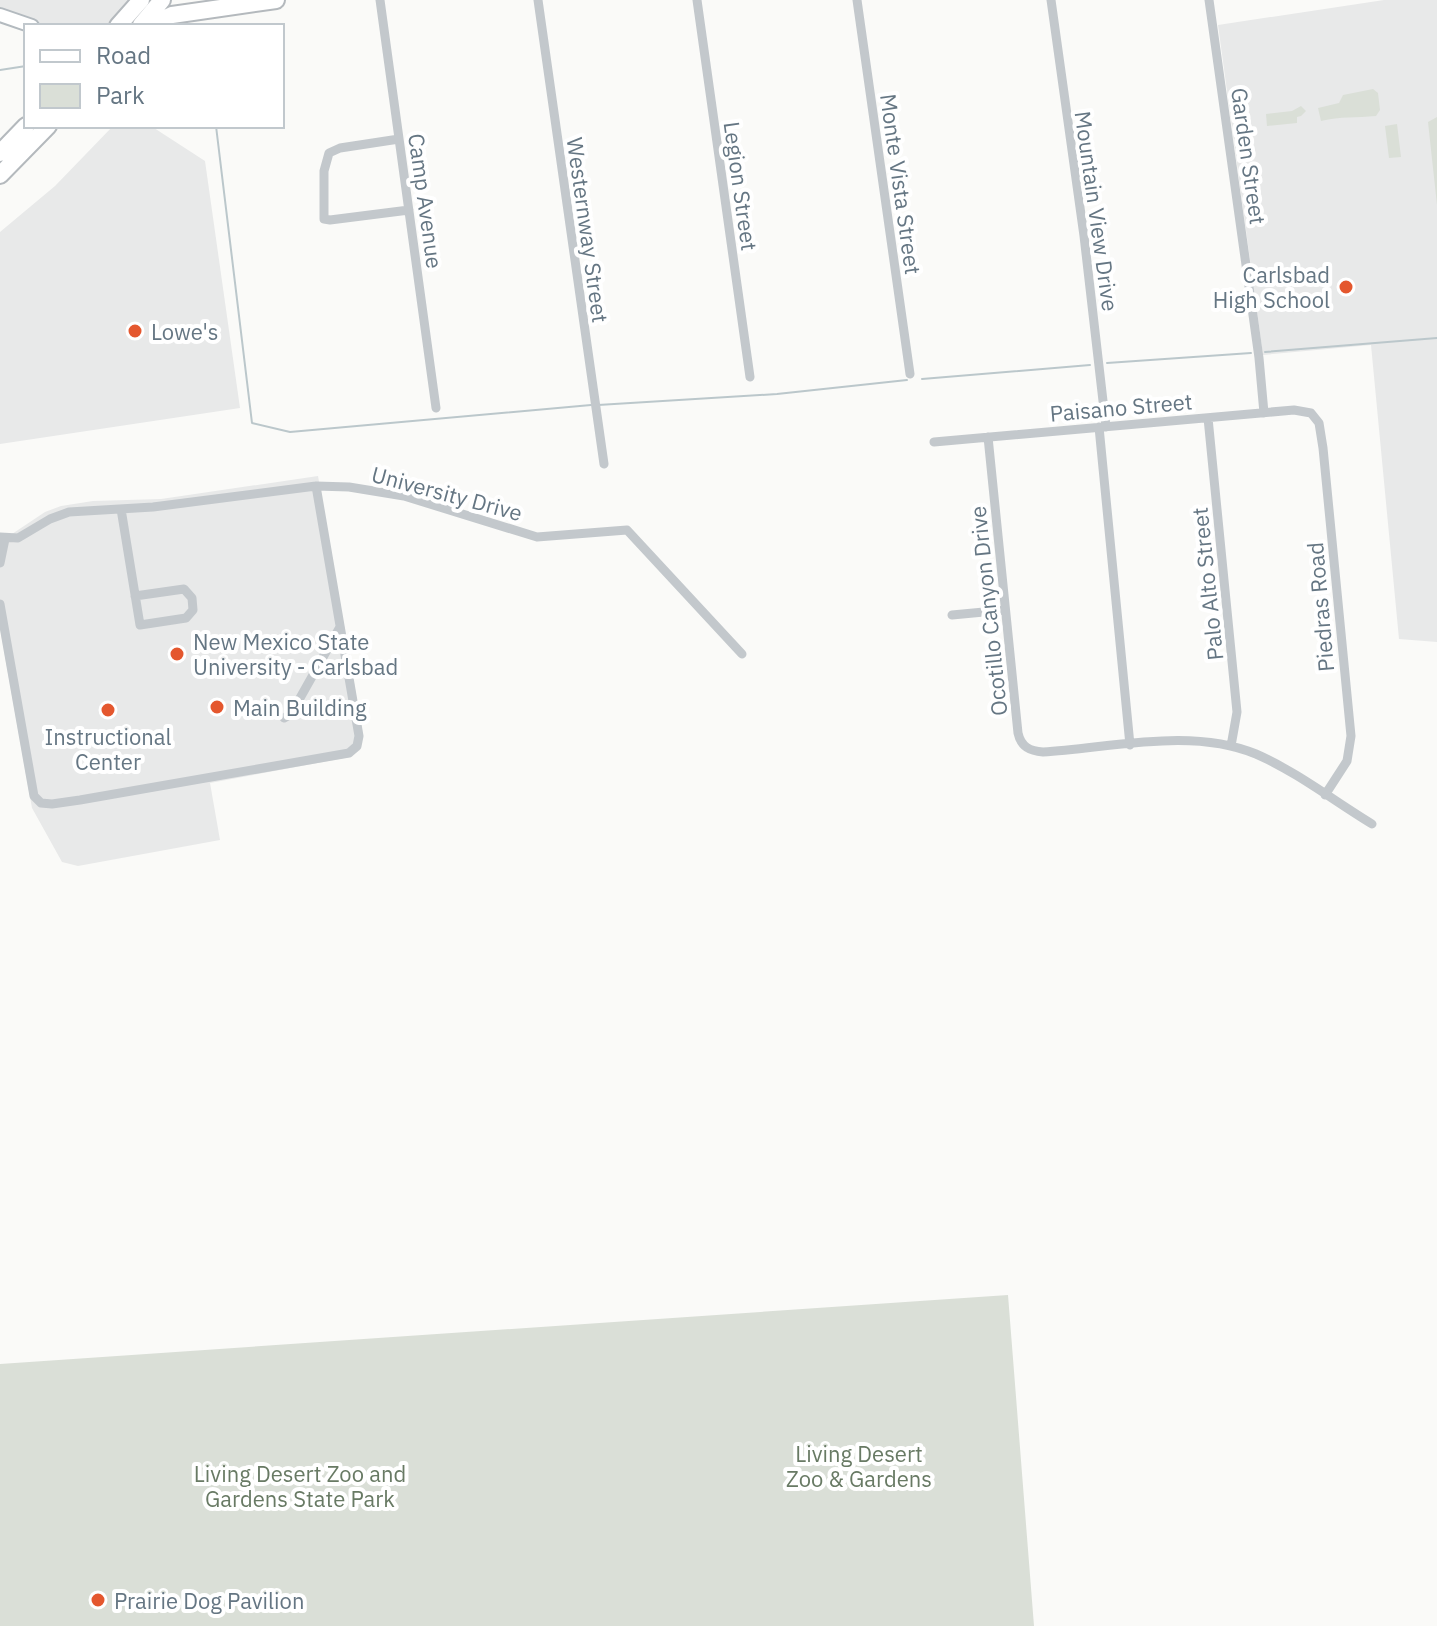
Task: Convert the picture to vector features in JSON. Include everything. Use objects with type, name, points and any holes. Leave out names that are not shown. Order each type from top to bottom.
[{"type":"highway","points":[[120,24],[141,0]]},
{"type":"highway","points":[[142,24],[162,0]]},
{"type":"highway","points":[[153,24],[167,16],[276,0]]},
{"type":"highway","points":[[0,153],[24,128]]},
{"type":"highway","points":[[0,175],[46,128]]},
{"type":"street","name":"Camp Avenue","points":[[380,0],[436,408]]},
{"type":"street","name":"Westernway Street","points":[[538,0],[604,464]]},
{"type":"street","name":"Legion Street","points":[[697,0],[750,377]]},
{"type":"street","name":"Monte Vista Street","points":[[857,0],[910,374]]},
{"type":"street","name":"Mountain View Drive","points":[[1051,0],[1087,265],[1130,745]]},
{"type":"street","name":"Garden Street","points":[[1209,0],[1264,413]]},
{"type":"street","points":[[0,15],[26,24]]},
{"type":"street","points":[[399,139],[348,146],[329,153],[324,171],[324,219],[409,210]]},
{"type":"street","name":"Paisano Street","points":[[934,442],[1303,409],[1311,413]]},
{"type":"street","name":"Piedras Road","points":[[1311,413],[1319,423],[1322,439],[1351,736],[1347,761],[1325,795]]},
{"type":"street","name":"Palo Alto Street","points":[[1208,418],[1237,712],[1231,746]]},
{"type":"street","name":"Ocotillo Canyon Drive","points":[[988,437],[1018,733],[1023,744],[1031,750],[1043,752],[1179,741],[1231,746],[1264,758],[1372,824]]},
{"type":"street","points":[[0,604],[34,796],[46,804],[354,750],[359,736],[316,486]]},
{"type":"street","name":"University Drive","points":[[2,538],[25,535],[61,514],[153,507],[316,486],[349,487],[404,496],[537,537],[627,530],[742,654]]},
{"type":"street","points":[[121,509],[135,596],[140,625],[186,618],[191,615],[194,604],[189,592],[184,589],[135,596]]},
{"type":"street","points":[[0,563],[2,538]]},
{"type":"street","points":[[952,615],[1005,610]]},
{"type":"street","points":[[284,718],[291,714],[340,627]]},
{"type":"shaded area","points":[[0,0],[141,0],[120,24],[26,24],[0,15]]},
{"type":"shaded area","points":[[1384,0],[1437,0],[1437,642],[1399,639],[1371,345],[1263,355],[1218,25]]},
{"type":"shaded area","points":[[111,128],[154,128],[205,161],[240,408],[0,444],[0,232],[55,186]]},
{"type":"shaded area","name":"New Mexico State University - Carlsbad","points":[[318,476],[363,735],[360,750],[350,757],[210,783],[220,840],[78,866],[62,862],[32,808],[0,628],[0,542],[45,512],[61,506],[93,501],[161,499]]},
{"type":"green space","points":[[1373,89],[1378,93],[1380,110],[1376,116],[1321,121],[1318,108],[1339,103],[1343,95]]},
{"type":"green space","points":[[1301,106],[1306,111],[1297,117],[1297,123],[1267,126],[1266,114],[1292,111]]},
{"type":"green space","points":[[1437,117],[1437,205],[1428,122]]},
{"type":"green space","points":[[1397,124],[1401,157],[1389,158],[1385,126]]},
{"type":"green space","name":"Living Desert Zoo & Gardens","points":[[1008,1295],[1034,1626],[0,1626],[0,1364]]},
{"type":"waterway","points":[[0,70],[24,66]]},
{"type":"waterway","points":[[216,128],[252,423],[290,432],[591,405]]},
{"type":"waterway","points":[[1265,352],[1437,338]]},
{"type":"waterway","points":[[1107,363],[1251,353]]},
{"type":"waterway","points":[[922,379],[1090,365]]},
{"type":"waterway","points":[[598,405],[777,394],[907,380]]},
{"type":"place","name":"Carlsbad High School","points":[[1346,287]]},
{"type":"place","name":"Lowe's","points":[[135,331]]},
{"type":"place","name":"New Mexico State University - Carlsbad","points":[[177,654]]},
{"type":"place","name":"Main Building","points":[[217,707]]},
{"type":"place","name":"Instructional Center","points":[[108,710]]},
{"type":"place","name":"Prairie Dog Pavilion","points":[[98,1600]]},
{"type":"park label","name":"Living Desert Zoo and Gardens State Park","points":[[300,1486]]}]
